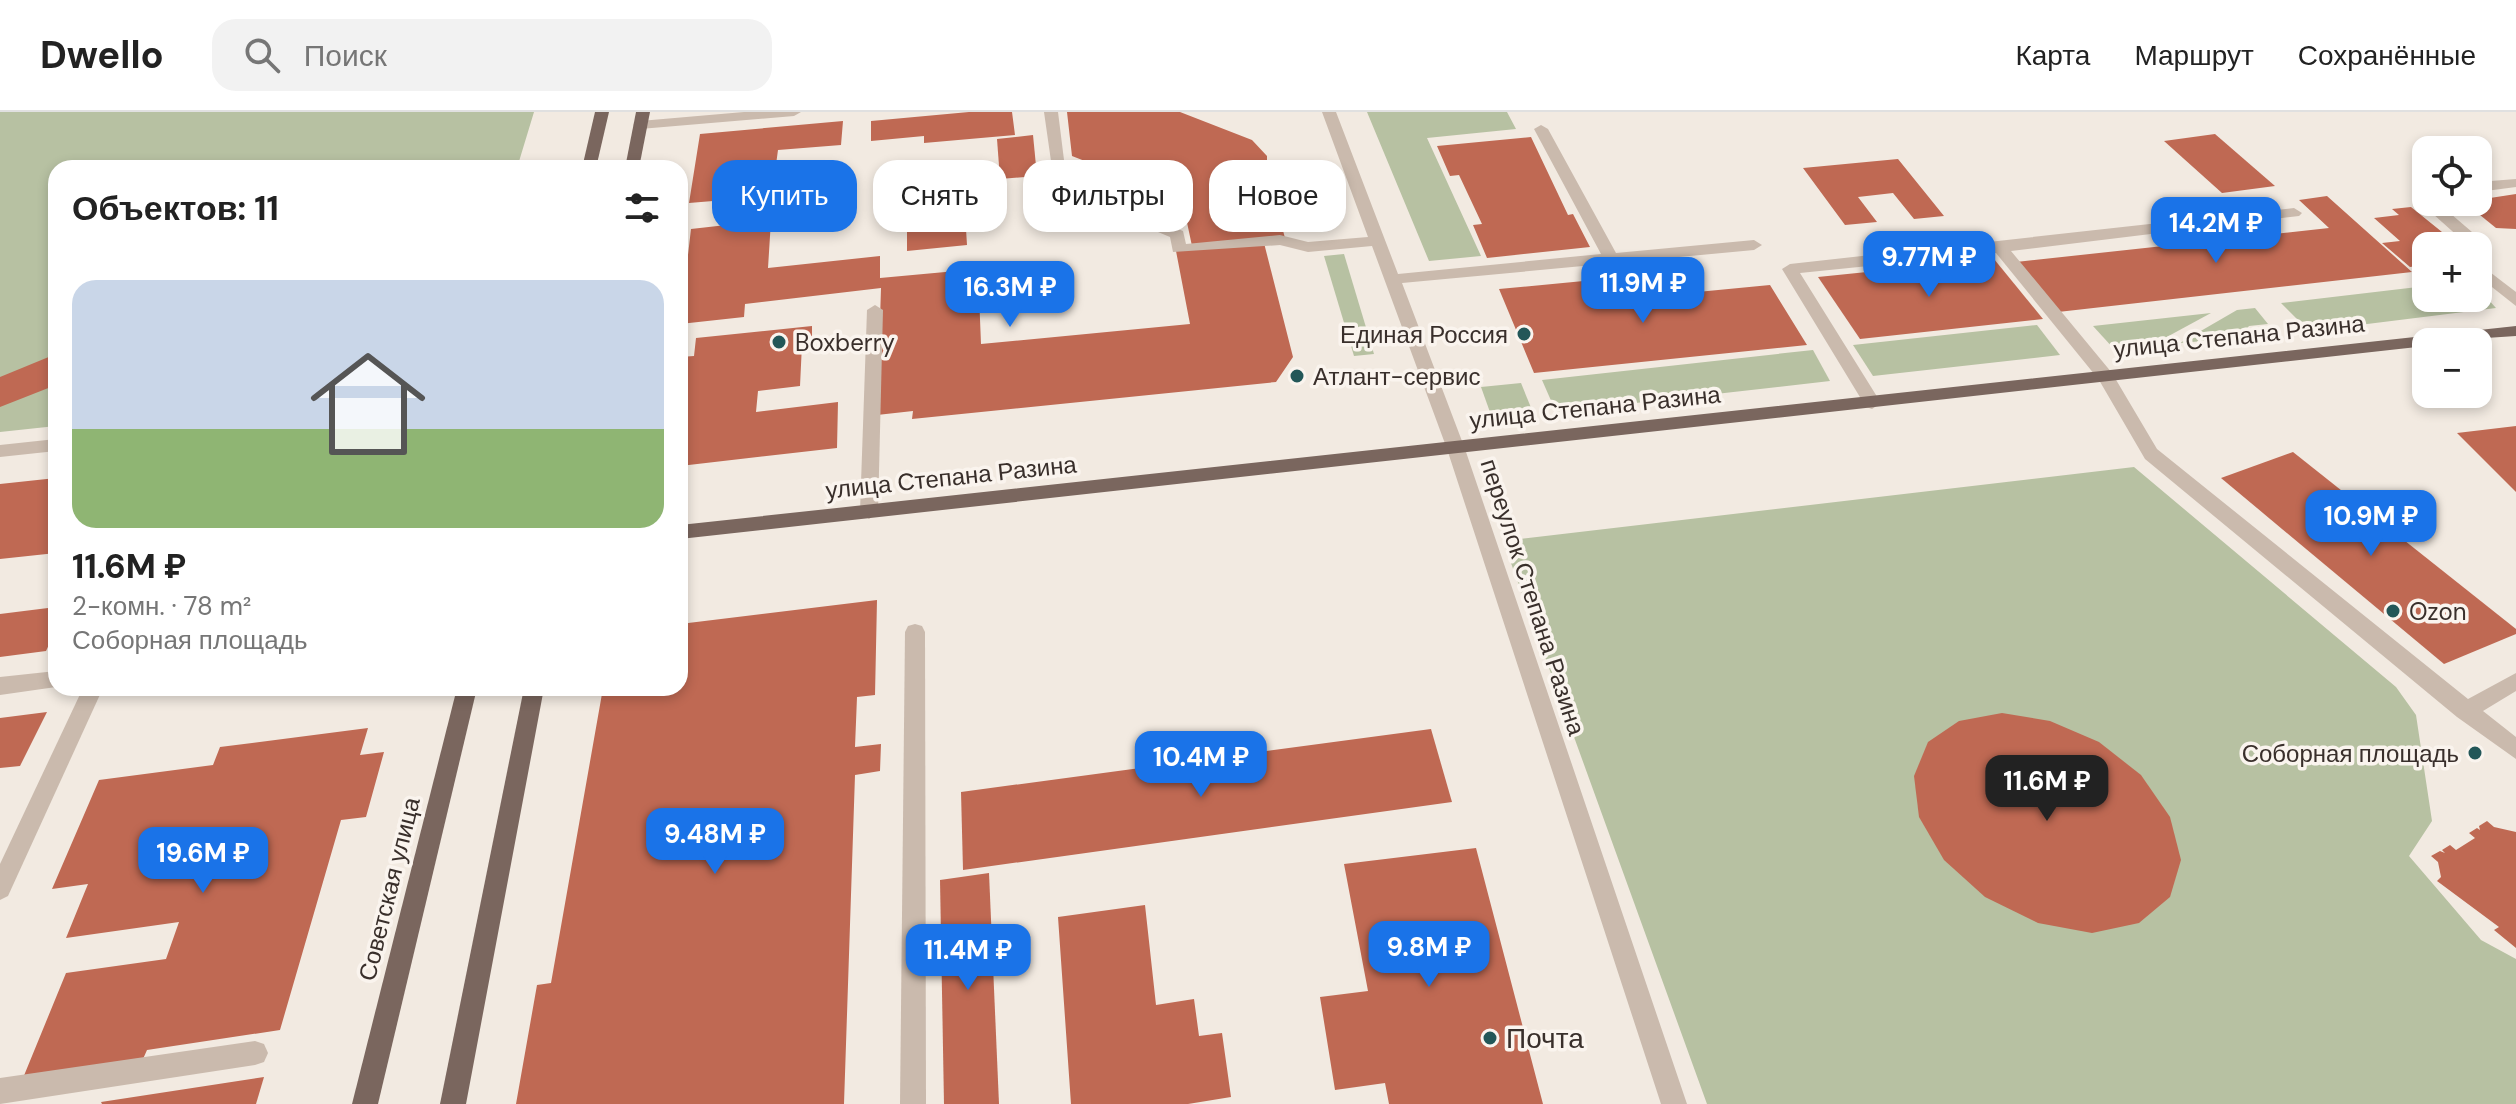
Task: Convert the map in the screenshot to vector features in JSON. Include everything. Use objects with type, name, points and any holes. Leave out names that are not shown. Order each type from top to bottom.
[{"type":"main road","points":[[591,160],[602,112]]},
{"type":"main road","points":[[634,160],[642,119]]},
{"type":"main road","name":"улица Степана Разина","points":[[688,531],[2516,331]]},
{"type":"main road","name":"Советская улица","points":[[365,1104],[465,696]]},
{"type":"main road","points":[[453,1104],[532,696]]},
{"type":"street","points":[[642,119],[794,112]]},
{"type":"street","points":[[1051,112],[1060,186],[1177,234],[1179,249],[1280,240],[1308,247],[1378,241]]},
{"type":"street","name":"переулок Степана Разина","points":[[1329,112],[1456,449],[1674,1104]]},
{"type":"street","points":[[1541,129],[1611,258]]},
{"type":"street","points":[[2492,186],[2516,183]]},
{"type":"street","points":[[1872,403],[1790,269],[2294,213]]},
{"type":"street","points":[[2444,216],[2463,232]]},
{"type":"street","points":[[1393,279],[1754,245]]},
{"type":"street","points":[[2000,248],[2106,377],[2151,454],[2516,750]]},
{"type":"street","points":[[2492,280],[2516,301]]},
{"type":"street","points":[[869,512],[875,310]]},
{"type":"street","points":[[0,451],[48,446]]},
{"type":"street","points":[[913,1104],[915,632]]},
{"type":"street","points":[[0,686],[48,680]]},
{"type":"street","points":[[2465,711],[2516,681]]},
{"type":"street","points":[[0,889],[89,696]]},
{"type":"street","points":[[0,1091],[255,1053]]},
{"type":"green space","points":[[0,112],[534,112],[519,160],[48,160],[48,427],[0,432]]},
{"type":"green space","points":[[1367,112],[1507,112],[1516,129],[1427,138],[1481,256],[1429,261]]},
{"type":"green space","points":[[1344,254],[1374,354],[1354,356],[1324,256]]},
{"type":"green space","points":[[2412,288],[2412,312],[2464,312],[2335,328],[2299,321],[2281,303]]},
{"type":"green space","points":[[2255,308],[2268,324],[2249,326],[2239,338],[2180,343],[2237,310]]},
{"type":"green space","points":[[2211,313],[2152,345],[2114,349],[2093,326]]},
{"type":"green space","points":[[2037,325],[2060,355],[1873,376],[1853,345]]},
{"type":"green space","points":[[1813,350],[1830,381],[1556,412],[1542,380]]},
{"type":"green space","points":[[1521,383],[1534,415],[1499,418],[1491,415],[1481,387]]},
{"type":"green space","points":[[2134,467],[2396,687],[2416,715],[2432,821],[2409,856],[2481,940],[2516,959],[2516,1104],[1707,1104],[1503,541]]},
{"type":"building","points":[[969,112],[1012,112],[1015,135],[924,143],[924,136],[871,141],[871,121]]},
{"type":"building","points":[[1067,112],[1180,112],[1252,140],[1267,156],[1267,160],[1209,160],[1209,232],[1283,232],[1285,238],[1192,246],[1189,232],[1193,232],[1193,160],[1082,160],[1072,156]]},
{"type":"building","points":[[843,121],[841,145],[778,150],[777,160],[712,160],[712,201],[689,203],[700,134]]},
{"type":"building","points":[[2215,134],[2275,186],[2222,193],[2164,141]]},
{"type":"building","points":[[1033,135],[1035,160],[1023,160],[1023,177],[1007,178],[1007,160],[999,160],[997,139]]},
{"type":"building","points":[[1531,137],[1568,215],[1573,214],[1590,247],[1487,258],[1473,225],[1482,224],[1459,175],[1450,176],[1437,146]]},
{"type":"building","points":[[1898,159],[1944,216],[1914,219],[1893,193],[1858,197],[1877,222],[1845,225],[1803,168]]},
{"type":"building","points":[[2516,194],[2516,229],[2496,228],[2481,216],[2492,216],[2492,198]]},
{"type":"building","points":[[2327,196],[2412,272],[2058,312],[2016,262],[2329,228],[2299,200]]},
{"type":"building","points":[[2411,207],[2412,216],[2422,216],[2442,232],[2412,232],[2412,267],[2382,243],[2400,241],[2374,218],[2399,215],[2392,209]]},
{"type":"building","points":[[712,227],[712,232],[770,232],[768,268],[880,256],[880,278],[978,269],[981,344],[1190,324],[1176,251],[1264,243],[1293,357],[1276,382],[912,419],[913,411],[877,415],[881,288],[745,304],[744,317],[688,323],[691,229]]},
{"type":"building","points":[[907,232],[966,232],[967,245],[907,251]]},
{"type":"building","points":[[1994,259],[2043,319],[1860,339],[1818,277]]},
{"type":"building","points":[[1594,280],[1604,301],[1770,285],[1807,345],[1534,373],[1499,289]]},
{"type":"building","points":[[812,326],[812,343],[802,344],[800,386],[758,391],[756,412],[838,402],[837,448],[688,465],[688,356],[694,356],[696,338]]},
{"type":"building","points":[[48,357],[48,388],[0,407],[0,377]]},
{"type":"building","points":[[2516,426],[2516,492],[2457,433]]},
{"type":"building","points":[[2293,452],[2516,629],[2516,634],[2444,664],[2221,478]]},
{"type":"building","points":[[48,479],[48,554],[0,559],[0,484]]},
{"type":"building","points":[[877,600],[875,695],[857,697],[855,747],[881,744],[880,771],[855,775],[844,1104],[516,1104],[537,985],[551,983],[602,696],[688,696],[688,623]]},
{"type":"building","points":[[48,608],[46,651],[0,657],[0,614]]},
{"type":"building","points":[[47,712],[20,766],[0,768],[0,718]]},
{"type":"building","points":[[2002,713],[2050,721],[2099,742],[2141,775],[2170,817],[2181,860],[2170,897],[2139,923],[2092,933],[2038,923],[1985,897],[1944,860],[1919,817],[1914,776],[1928,742],[1959,721]]},
{"type":"building","points":[[368,728],[360,755],[384,752],[366,817],[341,820],[280,1030],[147,1050],[143,1059],[23,1078],[66,973],[166,959],[179,922],[66,938],[88,884],[52,889],[99,780],[213,765],[220,747]]},
{"type":"building","points":[[1431,729],[1452,802],[963,870],[961,792]]},
{"type":"building","points":[[2487,821],[2494,827],[2516,832],[2516,948],[2494,930],[2499,927],[2437,881],[2441,877],[2438,862],[2431,856],[2440,851],[2445,853],[2442,850],[2450,845],[2456,850],[2475,838],[2469,833],[2477,828],[2480,830],[2479,826]]},
{"type":"building","points":[[1476,848],[1543,1104],[1389,1104],[1385,1083],[1335,1090],[1320,997],[1368,991],[1344,864]]},
{"type":"building","points":[[989,873],[999,1104],[944,1104],[940,880]]},
{"type":"building","points":[[1145,905],[1156,1005],[1194,999],[1199,1036],[1222,1033],[1231,1097],[1188,1104],[1071,1104],[1058,917]]},
{"type":"building","points":[[264,1077],[256,1104],[101,1102]]},
{"type":"place","name":"Единая Россия","points":[[1524,334]]},
{"type":"place","name":"Boxberry","points":[[779,342]]},
{"type":"place","name":"Атлант-сервис","points":[[1297,376]]},
{"type":"place","name":"Ozon","points":[[2393,611]]},
{"type":"place","name":"Соборная площадь","points":[[2475,753]]},
{"type":"place","name":"Почта","points":[[1490,1038]]}]
